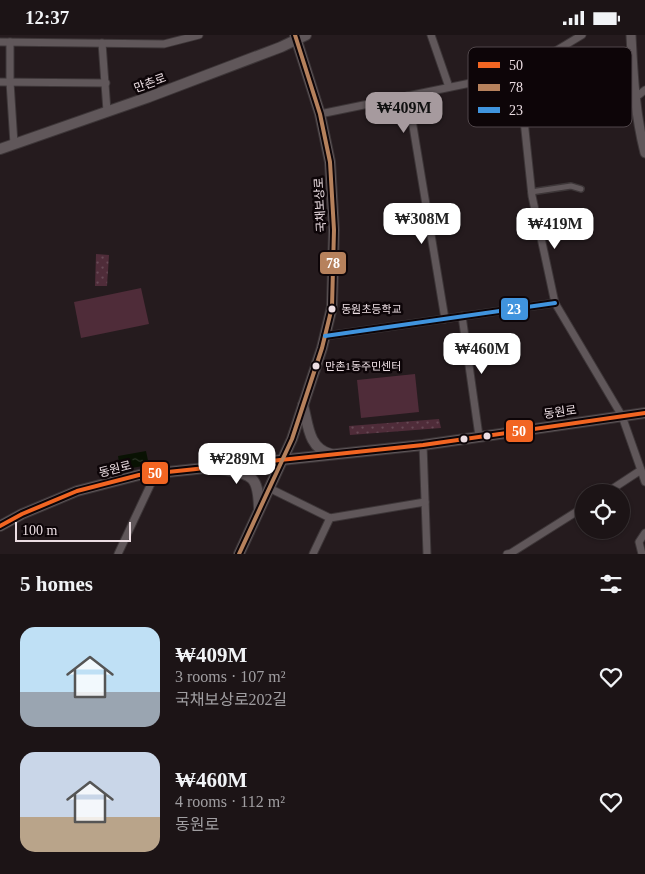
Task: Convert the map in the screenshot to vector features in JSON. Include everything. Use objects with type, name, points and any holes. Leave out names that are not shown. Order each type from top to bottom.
[{"type":"main road","name":"만촌로","points":[[0,149],[281,47],[299,36]]},
{"type":"main road","name":"국채보상로","points":[[240,554],[283,459],[325,336],[332,307],[334,230],[330,162],[320,114],[299,36]]},
{"type":"main road","points":[[303,404],[313,442],[318,449],[334,455]]},
{"type":"main road","name":"동원로","points":[[0,526],[77,491],[138,475],[423,445],[645,413]]},
{"type":"main road","points":[[209,467],[243,473],[253,478],[258,488],[260,510]]},
{"type":"street","points":[[0,42],[164,44],[199,35]]},
{"type":"street","points":[[431,35],[449,87]]},
{"type":"street","points":[[562,47],[582,35]]},
{"type":"street","points":[[10,42],[10,82],[14,144]]},
{"type":"street","points":[[102,43],[107,111]]},
{"type":"street","points":[[632,51],[639,130],[645,153]]},
{"type":"street","points":[[0,82],[106,83]]},
{"type":"street","points":[[320,114],[468,83]]},
{"type":"street","points":[[635,98],[645,90]]},
{"type":"street","points":[[408,96],[445,319]]},
{"type":"street","points":[[524,127],[531,192],[556,303],[622,416],[645,482]]},
{"type":"street","points":[[531,192],[571,186],[581,189]]},
{"type":"street","points":[[325,336],[556,303]]},
{"type":"street","points":[[462,316],[479,437]]},
{"type":"street","points":[[423,445],[427,554]]},
{"type":"street","points":[[620,484],[641,470]]},
{"type":"street","points":[[118,554],[156,473]]},
{"type":"street","points":[[269,489],[330,517],[425,502]]},
{"type":"street","points":[[507,554],[575,513]]},
{"type":"street","points":[[313,554],[330,517]]},
{"type":"street","points":[[642,554],[639,542],[645,533]]},
{"type":"shaded area","points":[[96,254],[109,255],[107,286],[95,286]]},
{"type":"shaded area","points":[[141,288],[149,324],[81,338],[74,302]]},
{"type":"shaded area","points":[[415,374],[419,412],[361,418],[357,380]]},
{"type":"shaded area","points":[[439,419],[441,428],[350,435],[349,426]]},
{"type":"water","points":[[146,451],[149,465],[120,470],[118,456]]},
{"type":"transit line","name":"78","points":[[239,554],[292,439],[322,348],[332,307],[334,230],[330,162],[320,114],[295,35]]},
{"type":"transit line","name":"23","points":[[325,336],[555,303]]},
{"type":"transit line","name":"50","points":[[0,526],[22,514],[77,491],[139,475],[423,445],[645,413]]},
{"type":"place","name":"동원초등학교","points":[[332,309]]},
{"type":"place","name":"만촌1동주민센터","points":[[316,366]]}]
